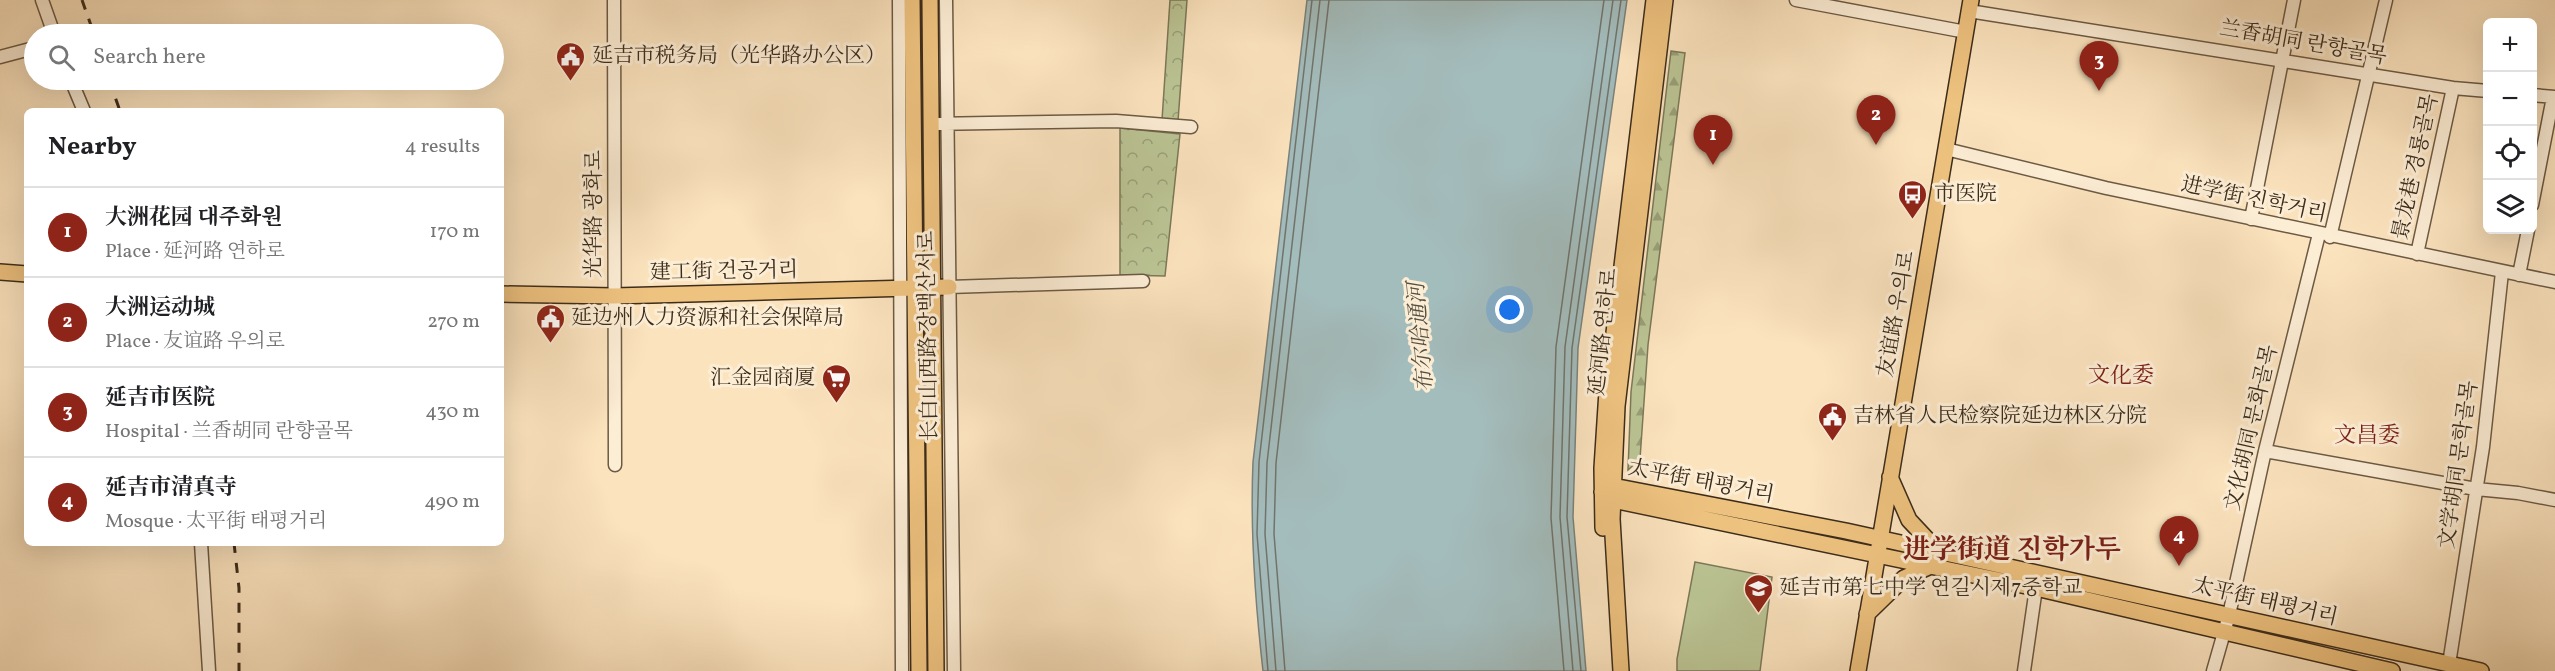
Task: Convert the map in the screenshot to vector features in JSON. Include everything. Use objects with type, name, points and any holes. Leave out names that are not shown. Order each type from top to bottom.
[{"type":"main road","name":"长白山西路 장백산서로","points":[[912,0],[907,289],[919,671]]},
{"type":"main road","name":"长白山西路 장백산서로","points":[[930,0],[936,671]]},
{"type":"main road","name":"延河路 연하로","points":[[1611,671],[1610,365],[1654,0]]},
{"type":"main road","name":"延河路 연하로","points":[[1621,671],[1609,493],[1622,355],[1665,0]]},
{"type":"main road","name":"友谊路 우의로","points":[[1858,671],[1970,5]]},
{"type":"main road","points":[[0,272],[24,274]]},
{"type":"main road","name":"建工街 건공거리","points":[[504,294],[614,296],[949,287]]},
{"type":"main road","points":[[1867,614],[1904,578],[1935,558],[1909,520],[1890,477]]},
{"type":"main road","name":"太平街 태평거리","points":[[1609,493],[2229,615],[2481,671]]},
{"type":"main road","name":"太平街 태평거리","points":[[1935,558],[2036,588],[2392,671]]},
{"type":"street","points":[[42,0],[50,24]]},
{"type":"street","name":"光华路 광화로","points":[[614,0],[615,465]]},
{"type":"street","name":"长白山西路 장백산서로","points":[[899,0],[907,289],[902,671]]},
{"type":"street","name":"长白山西路 장백산서로","points":[[946,0],[954,671]]},
{"type":"street","points":[[1796,0],[1966,32]]},
{"type":"street","points":[[2251,219],[2294,0]]},
{"type":"street","name":"文化胡同 문화골목","points":[[2213,671],[2229,615],[2265,451],[2370,74],[2386,0]]},
{"type":"street","name":"兰香胡同 란향골목","points":[[1970,5],[2283,60],[2453,88],[2483,91]]},
{"type":"street","points":[[0,57],[24,51]]},
{"type":"street","name":"景龙巷 경룡골목","points":[[2417,254],[2453,88]]},
{"type":"street","points":[[75,90],[83,108]]},
{"type":"street","points":[[2537,95],[2554,97],[2537,180]]},
{"type":"street","points":[[931,124],[1116,121],[1191,127]]},
{"type":"street","name":"进学街 진학거리","points":[[1946,149],[2325,236],[2555,282]]},
{"type":"street","points":[[2519,275],[2527,234]]},
{"type":"street","name":"文学胡同 문학골목","points":[[2449,664],[2476,489],[2502,272]]},
{"type":"street","points":[[949,287],[1143,281]]},
{"type":"street","points":[[2265,451],[2476,489],[2518,493],[2555,500]]},
{"type":"street","points":[[201,546],[209,671]]},
{"type":"street","points":[[2024,671],[2036,588]]},
{"type":"green space","points":[[1170,0],[1187,0],[1178,121],[1162,120]]},
{"type":"green space","points":[[1671,51],[1685,53],[1648,345],[1640,459],[1628,470],[1631,392]]},
{"type":"green space","points":[[1120,128],[1180,134],[1165,276],[1120,275]]},
{"type":"green space","points":[[1695,562],[1772,577],[1760,671],[1677,671],[1677,659]]},
{"type":"water","name":"布尔哈通河","points":[[1307,0],[1627,0],[1578,348],[1573,517],[1586,671],[1263,671],[1254,566],[1253,462]]},
{"type":"railway","points":[[82,0],[90,24]]},
{"type":"railway","points":[[113,90],[119,108]]},
{"type":"railway","points":[[234,546],[239,588],[239,671]]},
{"type":"place","name":"延吉市税务局（光华路办公区）","points":[[571,82]]},
{"type":"place","name":"延吉市医院","points":[[2099,91]]},
{"type":"place","name":"大洲运动城","points":[[1876,145]]},
{"type":"place","name":"大洲花园 대주화원","points":[[1713,165]]},
{"type":"place","name":"市医院","points":[[1913,220]]},
{"type":"place","name":"延边州人力资源和社会保障局","points":[[550,344]]},
{"type":"place","name":"汇金园商厦","points":[[836,404]]},
{"type":"place","name":"吉林省人民检察院延边林区分院","points":[[1832,442]]},
{"type":"place","name":"延吉市清真寺","points":[[2179,566]]},
{"type":"place","name":"延吉市第七中学 연길시제7중학교","points":[[1758,614]]},
{"type":"district","name":"文化委","points":[[2121,376]]},
{"type":"district","name":"文昌委","points":[[2367,436]]},
{"type":"district","name":"进学街道 진학가두","points":[[2012,551]]}]
